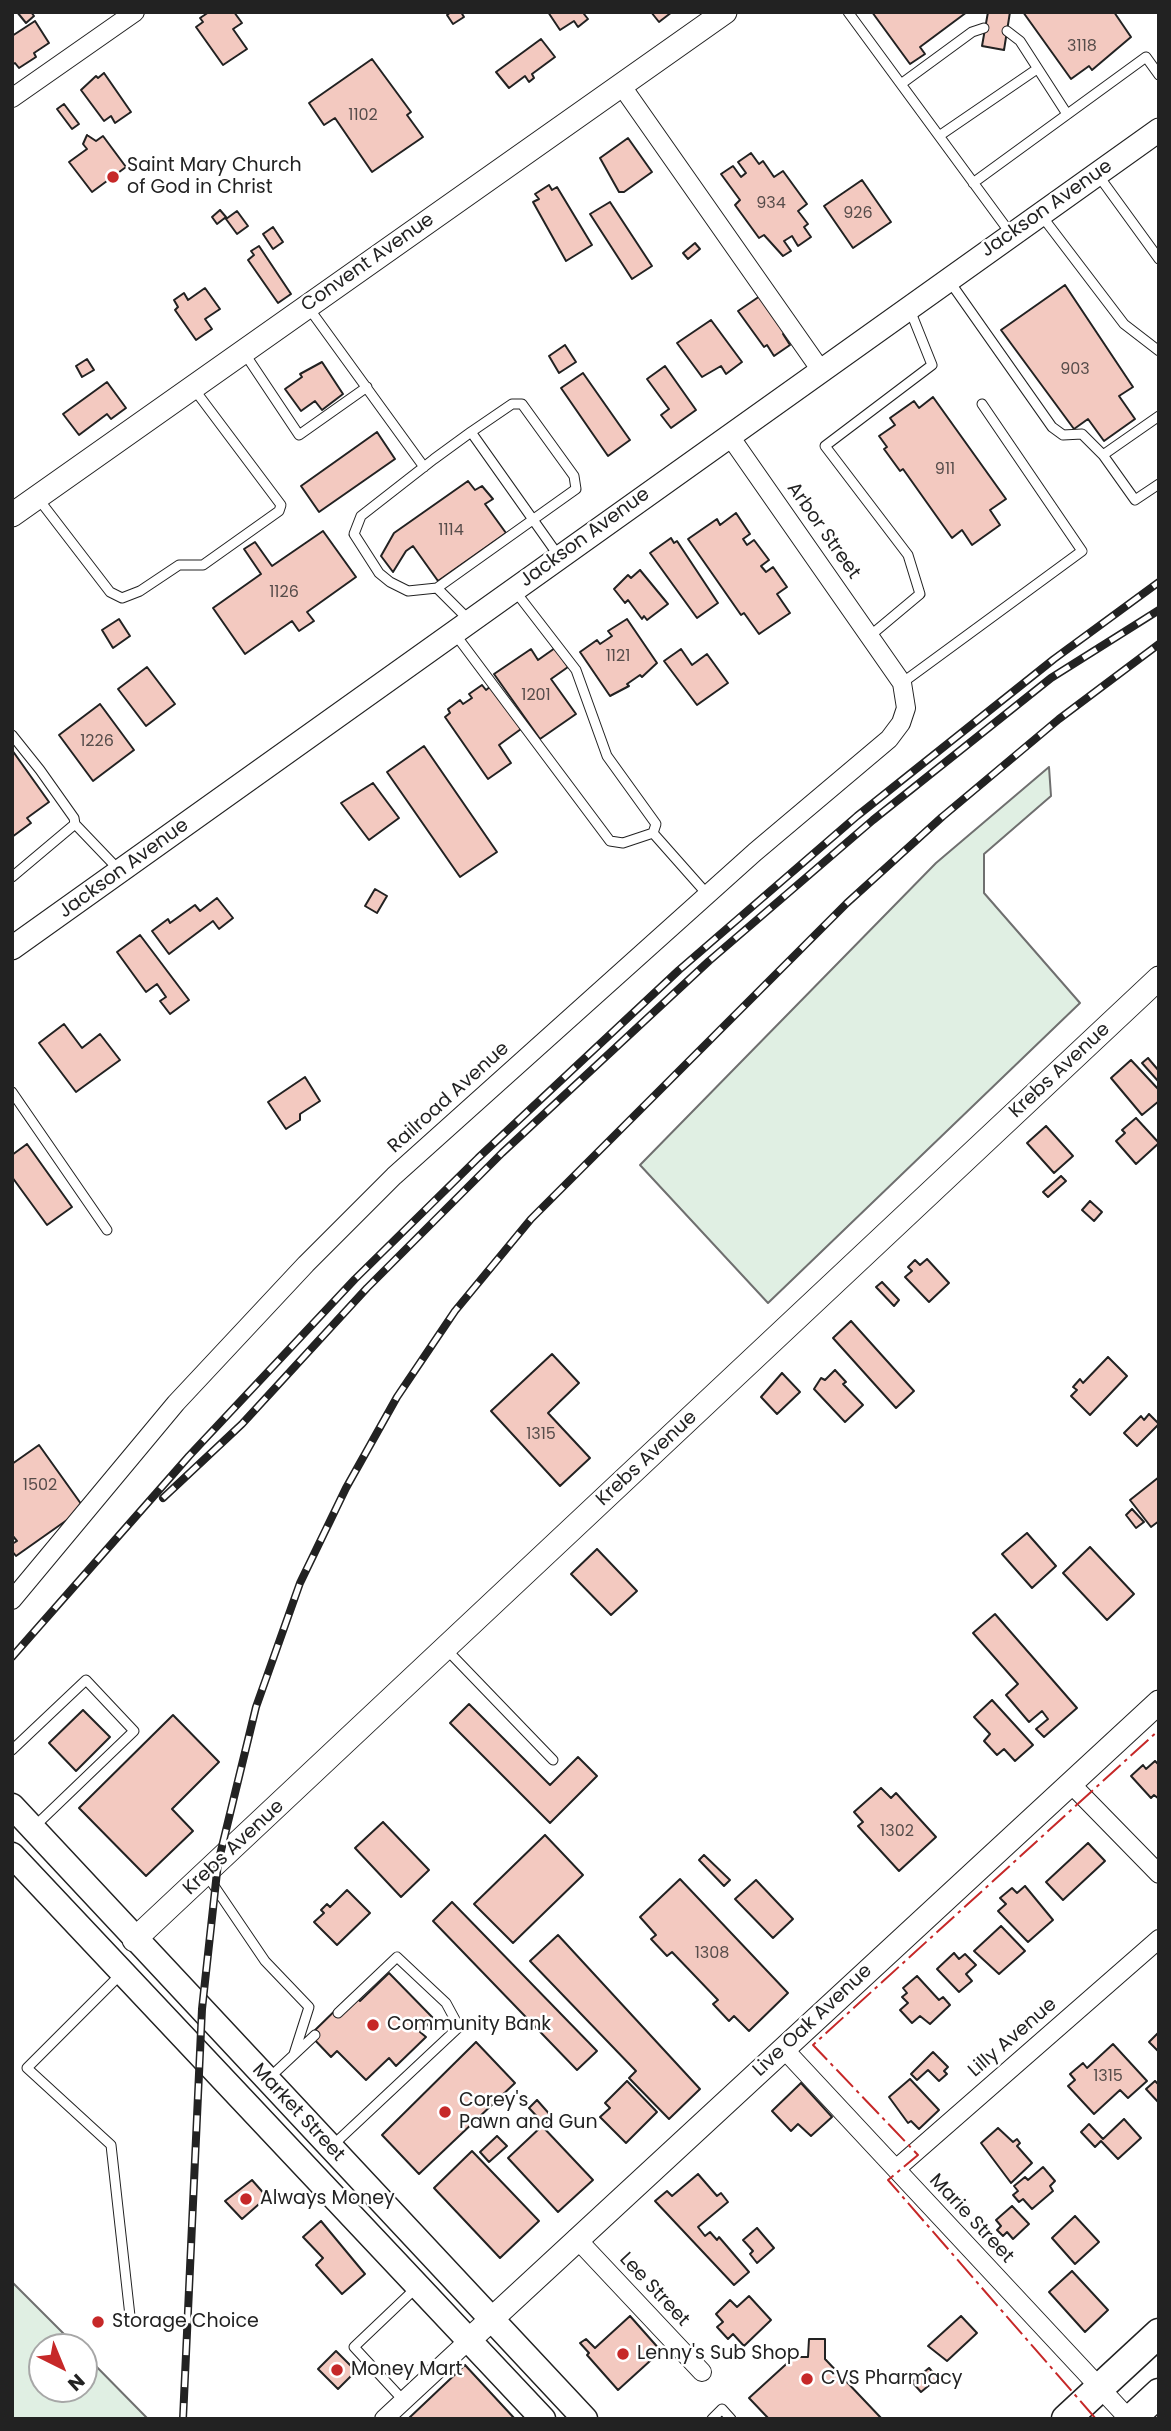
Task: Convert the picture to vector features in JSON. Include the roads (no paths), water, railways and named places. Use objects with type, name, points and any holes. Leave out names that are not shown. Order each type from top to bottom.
[{"type":"main road","name":"Market Street","points":[[12,1806],[134,1940],[585,2419]]},
{"type":"main road","name":"Market Street","points":[[12,1855],[543,2419]]},
{"type":"main road","points":[[1066,2419],[1159,2333]]},
{"type":"main road","points":[[1130,2419],[1159,2393]]},
{"type":"street","points":[[12,98],[135,12]]},
{"type":"street","name":"Convent Avenue","points":[[12,514],[725,12]]},
{"type":"street","points":[[621,85],[820,369]]},
{"type":"street","name":"Jackson Avenue","points":[[19,940],[120,871],[820,369],[1159,130]]},
{"type":"street","name":"Arbor Street","points":[[729,435],[902,682]]},
{"type":"street","name":"Railroad Avenue","points":[[12,1600],[130,1455],[306,1264],[394,1176],[707,894],[889,739],[901,723],[906,708],[902,682]]},
{"type":"street","name":"Krebs Avenue","points":[[134,1940],[1159,978]]},
{"type":"street","name":"Live Oak Avenue","points":[[468,2340],[1159,1702]]},
{"type":"street","points":[[1071,1784],[1159,1874]]},
{"type":"street","name":"Lilly Avenue","points":[[896,2169],[1159,1939]]},
{"type":"street","name":"Marie Street","points":[[783,2048],[1130,2419]]},
{"type":"street","name":"Lee Street","points":[[576,2238],[702,2372]]},
{"type":"street","points":[[384,2419],[468,2340]]},
{"type":"lane","points":[[848,12],[1012,234]]},
{"type":"lane","points":[[901,84],[972,32],[984,28]]},
{"type":"lane","points":[[1007,31],[1020,40],[1067,114]]},
{"type":"lane","points":[[973,183],[1146,57],[1159,75]]},
{"type":"lane","points":[[939,136],[1037,68]]},
{"type":"lane","points":[[1097,174],[1159,259]]},
{"type":"lane","points":[[1040,214],[1124,324],[1159,351]]},
{"type":"lane","points":[[948,279],[1052,427],[1063,435],[1082,434],[1104,455],[1135,500],[1159,484]]},
{"type":"lane","points":[[307,306],[424,467]]},
{"type":"lane","points":[[871,635],[920,594],[908,555],[825,446],[932,365],[909,307]]},
{"type":"lane","points":[[243,351],[299,435],[367,387]]},
{"type":"lane","points":[[37,497],[110,592],[122,598],[140,591],[180,565],[203,565],[214,558],[279,511],[281,505],[193,387]]},
{"type":"lane","points":[[512,404],[522,404],[577,482],[571,493],[437,588],[408,591],[379,573],[354,534],[361,516],[471,432],[512,404]]},
{"type":"lane","points":[[902,682],[1082,551],[982,404]]},
{"type":"lane","points":[[1104,455],[1159,416]]},
{"type":"lane","points":[[471,432],[559,556]]},
{"type":"lane","points":[[437,588],[610,841],[624,843],[653,834]]},
{"type":"lane","points":[[514,589],[576,670],[607,756],[656,824],[653,834]]},
{"type":"lane","points":[[12,735],[74,818],[75,824],[120,871]]},
{"type":"lane","points":[[12,877],[75,824]]},
{"type":"lane","points":[[653,834],[707,894]]},
{"type":"lane","points":[[12,1092],[107,1230]]},
{"type":"lane","points":[[445,1649],[553,1760]]},
{"type":"lane","points":[[12,1750],[86,1680],[134,1731],[32,1830]]},
{"type":"lane","points":[[206,1874],[265,1961],[309,2007],[294,2054]]},
{"type":"lane","points":[[331,2147],[459,2027],[446,2003],[397,1957],[338,2012]]},
{"type":"lane","points":[[122,1972],[27,2068],[111,2146],[130,2316]]},
{"type":"lane","points":[[267,2080],[315,2035]]},
{"type":"lane","points":[[403,2400],[354,2347],[417,2287]]},
{"type":"lane","points":[[712,2419],[722,2409],[731,2419]]},
{"type":"railway","points":[[12,1657],[189,1456],[355,1279],[478,1158],[679,970],[857,816],[1054,659],[1159,582]]},
{"type":"railway","points":[[163,1498],[242,1424],[367,1288],[502,1153],[709,961],[873,820],[1051,678],[1159,610]]},
{"type":"railway","points":[[183,2419],[202,2009],[218,1863],[256,1707],[300,1583],[346,1488],[397,1397],[455,1311],[531,1219],[847,903],[942,817],[1059,719],[1159,644]]},
{"type":"place","name":"Saint Mary Church of God in Christ","points":[[113,177]]},
{"type":"place","name":"Community Bank","points":[[373,2025]]},
{"type":"place","name":"Corey's Pawn and Gun","points":[[445,2112]]},
{"type":"place","name":"Always Money","points":[[246,2199]]},
{"type":"place","name":"Storage Choice","points":[[98,2322]]},
{"type":"place","name":"Lenny's Sub Shop","points":[[623,2354]]},
{"type":"place","name":"Money Mart","points":[[337,2370]]},
{"type":"place","name":"CVS Pharmacy","points":[[807,2379]]}]
